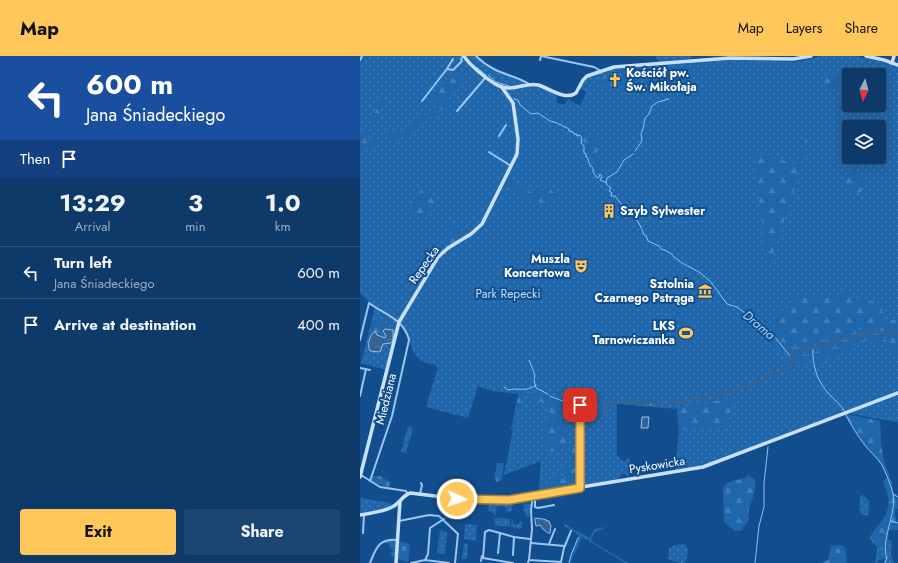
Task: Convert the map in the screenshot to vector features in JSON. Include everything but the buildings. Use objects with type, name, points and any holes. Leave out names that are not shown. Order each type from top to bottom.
[{"type":"street","points":[[360,60],[362,56]]},
{"type":"street","points":[[448,69],[453,70],[462,61],[461,59],[464,56],[470,64],[501,86],[514,87],[537,85],[564,95],[572,96],[576,93],[586,77],[618,66],[710,58],[743,57],[793,60],[810,56]]},
{"type":"street","points":[[476,56],[492,69],[511,75],[530,85]]},
{"type":"street","points":[[540,60],[541,56],[594,67],[601,71]]},
{"type":"street","points":[[866,56],[898,65]]},
{"type":"street","points":[[892,63],[894,56]]},
{"type":"street","points":[[422,100],[448,69],[448,66],[453,59]]},
{"type":"street","points":[[457,111],[486,76]]},
{"type":"street","name":"Repecka","points":[[360,475],[399,322],[438,258],[448,248],[471,234],[482,224],[517,154],[518,148],[514,105],[501,86]]},
{"type":"street","points":[[498,136],[506,125]]},
{"type":"street","points":[[489,152],[511,166]]},
{"type":"street","points":[[360,340],[369,304],[399,322]]},
{"type":"street","name":"Miedziana","points":[[370,481],[392,416],[409,342],[405,329],[399,322]]},
{"type":"street","points":[[360,368],[370,370]]},
{"type":"street","points":[[360,396],[366,369]]},
{"type":"street","name":"Pyskowicka","points":[[408,494],[420,494],[439,498],[491,500],[533,498],[580,488],[710,465],[898,393]]},
{"type":"street","points":[[580,405],[580,488]]},
{"type":"street","points":[[360,475],[380,487],[406,492],[408,494],[398,504],[388,509],[362,514],[363,533]]},
{"type":"street","points":[[420,494],[421,483]]},
{"type":"street","points":[[533,498],[535,500],[535,506],[538,508],[554,505]]},
{"type":"street","points":[[528,563],[531,543],[531,510],[533,498]]},
{"type":"street","points":[[398,504],[399,521],[396,563],[399,563]]},
{"type":"street","points":[[399,521],[429,515],[438,516],[444,519],[458,534],[455,563]]},
{"type":"street","points":[[425,560],[428,554],[430,528],[444,519]]},
{"type":"street","points":[[549,544],[555,529]]},
{"type":"street","points":[[481,561],[485,532],[488,530],[514,537],[531,539]]},
{"type":"street","points":[[529,559],[561,562],[571,531]]},
{"type":"street","points":[[498,553],[500,533]]},
{"type":"street","points":[[513,555],[514,537]]},
{"type":"street","points":[[370,563],[375,550],[379,545],[388,539],[398,540]]},
{"type":"street","points":[[531,543],[565,546]]},
{"type":"street","points":[[482,555],[485,559],[513,563]]},
{"type":"street","points":[[412,563],[425,560],[449,563]]},
{"type":"green space","name":"Park Repecki","points":[[360,56],[476,56],[501,73],[558,93],[556,102],[564,105],[568,99],[580,106],[586,92],[580,88],[586,78],[610,69],[622,67],[727,59],[796,62],[822,56],[855,56],[898,67],[898,392],[703,467],[675,470],[679,430],[677,409],[617,404],[617,455],[624,462],[626,459],[630,458],[629,478],[626,474],[622,474],[617,480],[538,494],[541,461],[504,475],[520,394],[492,391],[478,386],[468,418],[426,407],[438,367],[422,361],[417,357],[405,330],[399,321],[386,370],[361,363],[375,307],[360,293]]},
{"type":"green space","points":[[655,56],[691,56],[690,59],[659,62]]},
{"type":"green space","points":[[634,67],[636,86],[607,86],[601,83],[603,77],[612,82],[619,83],[621,81],[618,77],[604,77],[605,73],[609,70]]},
{"type":"green space","points":[[456,71],[461,76],[462,80],[449,99],[449,103],[435,116],[417,127],[407,137],[390,140],[389,133],[402,133],[436,108],[432,98],[453,72]]},
{"type":"green space","points":[[827,73],[842,76],[842,89],[823,87]]},
{"type":"green space","points":[[385,99],[365,141],[367,145],[377,139],[381,144],[360,153],[360,137],[363,137],[381,100]]},
{"type":"green space","points":[[577,129],[580,129],[584,133],[599,139],[596,155],[599,158],[600,167],[597,169],[582,137],[578,133]]},
{"type":"green space","points":[[807,135],[806,150],[797,174],[794,191],[768,270],[753,152],[797,164]]},
{"type":"green space","points":[[848,170],[866,176],[860,193],[844,188]]},
{"type":"green space","points":[[506,177],[532,193],[537,187],[543,190],[545,187],[560,196],[544,202],[537,203],[530,201],[516,195],[502,186]]},
{"type":"green space","points":[[422,189],[435,200],[422,216],[418,218],[407,207]]},
{"type":"green space","points":[[450,222],[464,237],[448,246],[447,244],[453,237],[457,239],[460,237],[448,226]]},
{"type":"green space","points":[[846,290],[853,293],[856,301],[873,302],[882,305],[882,314],[884,318],[889,320],[898,320],[898,357],[895,357],[889,344],[875,343],[842,336],[834,336],[824,340],[803,340],[789,346],[777,338],[774,313],[789,305],[792,294],[833,297],[840,300]]},
{"type":"green space","points":[[376,319],[379,319],[385,329],[383,331],[386,337],[383,339],[377,334],[370,351],[375,352],[377,356],[372,357],[367,348],[367,343],[369,333]]},
{"type":"green space","name":"LKS Tarnowiczanka","points":[[681,321],[694,323],[692,344],[678,343]]},
{"type":"green space","points":[[870,329],[890,332],[890,337],[886,342],[862,342],[836,357],[829,358],[826,349],[818,350],[800,365],[794,355],[782,354],[778,347],[777,338],[789,346],[803,340],[824,340],[834,336],[842,336],[848,330]]},
{"type":"green space","points":[[821,348],[826,349],[829,358],[820,363],[814,363],[812,354]]},
{"type":"green space","points":[[517,392],[542,393],[564,407],[560,420],[561,423],[566,423],[567,444],[551,452],[546,442],[544,429],[551,407],[533,398],[522,395],[513,430],[511,429],[518,395]]},
{"type":"green space","points":[[898,394],[898,422],[849,413]]},
{"type":"green space","points":[[561,396],[567,404],[571,404],[571,408],[557,401],[557,398]]},
{"type":"green space","points":[[731,398],[730,422],[728,426],[679,430],[677,409]]},
{"type":"green space","points":[[846,414],[880,421],[881,444],[884,461],[892,483],[893,492],[897,496],[898,508],[895,511],[895,516],[898,530],[887,530],[884,535],[883,551],[875,545],[870,537],[888,510],[888,497],[883,481],[887,478],[882,466],[864,444],[844,415]]},
{"type":"green space","points":[[408,426],[413,428],[406,453],[401,452]]},
{"type":"green space","points":[[567,445],[568,450],[571,450],[574,447],[575,449],[579,450],[578,486],[576,487],[573,483],[570,483],[565,488],[539,493],[540,486],[546,486],[549,479],[559,472],[560,479],[566,479],[565,469],[574,469],[573,452],[566,453],[564,446]]},
{"type":"green space","points":[[497,463],[504,463],[502,480],[496,482],[494,478]]},
{"type":"green space","points":[[749,474],[749,477],[754,478],[755,486],[749,511],[749,520],[741,531],[735,531],[724,522],[723,488],[727,483],[746,478]]},
{"type":"green space","points":[[373,476],[380,476],[390,482],[389,487],[377,484],[371,480]]},
{"type":"green space","points":[[863,495],[869,501],[869,516],[861,515],[859,508],[860,496]]},
{"type":"green space","points":[[361,498],[390,503],[392,506],[360,514]]},
{"type":"green space","points":[[514,501],[511,512],[505,511],[506,507],[497,506],[496,516],[488,511],[489,502]]},
{"type":"green space","points":[[524,503],[531,504],[529,517],[527,517],[523,511]]},
{"type":"green space","points":[[494,519],[510,519],[510,526],[495,526]]},
{"type":"green space","points":[[512,519],[513,523],[518,525],[520,521],[522,522],[522,528],[511,527]]},
{"type":"green space","points":[[465,524],[477,525],[476,541],[464,539]]},
{"type":"green space","points":[[565,524],[589,538],[595,529],[607,527],[594,533],[591,541],[628,563],[625,563],[582,537],[569,563],[579,535],[564,526]]},
{"type":"green space","points":[[440,530],[447,532],[445,554],[437,553]]},
{"type":"green space","points":[[887,530],[889,530],[888,540],[892,541],[891,554],[894,563],[884,563],[885,559],[878,560],[878,563],[875,563],[876,546],[883,550],[884,535]]},
{"type":"green space","points":[[396,541],[395,562],[395,553],[393,558],[390,552],[393,552],[388,543],[386,545],[385,542]]},
{"type":"green space","points":[[399,541],[410,544],[408,562],[397,559]]},
{"type":"green space","points":[[464,543],[468,544],[467,559],[462,559]]},
{"type":"green space","points":[[685,544],[688,551],[685,563],[679,563],[668,559],[669,548],[675,545]]},
{"type":"green space","points":[[840,545],[845,547],[847,559],[846,563],[821,563],[828,560],[831,546]]},
{"type":"water","points":[[385,329],[393,330],[393,340],[391,343],[383,344],[380,352],[370,351],[369,343],[371,335],[375,331],[377,335],[385,338],[386,336],[383,331]]},
{"type":"water","points":[[642,417],[649,417],[648,428],[641,428]]},
{"type":"water","points":[[535,518],[549,521],[551,526],[550,533],[543,529],[540,525],[536,526]]},
{"type":"waterway","name":"Drama","points":[[480,70],[486,75]]},
{"type":"waterway","name":"Drama","points":[[488,75],[495,81]]},
{"type":"waterway","name":"Drama","points":[[496,82],[509,86]]},
{"type":"waterway","name":"Drama","points":[[514,99],[518,100],[520,105],[531,114],[538,113],[550,121],[569,129],[569,131],[577,134],[577,136],[580,135],[582,139],[581,143],[584,146],[584,153],[586,154],[586,157],[597,178],[600,174],[602,176],[600,180],[607,183],[606,184],[611,188],[609,191],[612,193],[611,196],[615,196],[632,213],[644,235],[646,235],[648,241],[673,255]]},
{"type":"waterway","points":[[635,151],[642,141],[641,134],[645,118],[649,114],[652,106],[658,102],[669,99]]},
{"type":"waterway","points":[[606,182],[607,178],[617,172],[624,160],[633,154]]},
{"type":"waterway","name":"Drama","points":[[673,256],[682,263],[699,272],[711,282],[727,304],[737,307],[773,335],[791,357]]},
{"type":"waterway","points":[[595,415],[614,400],[667,404],[733,392],[787,369],[795,362],[791,357],[792,351],[813,348],[842,339],[873,332],[898,334]]},
{"type":"waterway","points":[[813,348],[813,361],[816,373],[825,390],[845,412]]},
{"type":"waterway","points":[[529,360],[535,375],[534,380],[536,388],[548,394]]},
{"type":"waterway","points":[[504,387],[508,390],[528,389],[536,385]]},
{"type":"waterway","points":[[550,396],[565,402],[577,410]]},
{"type":"waterway","points":[[846,415],[861,441],[882,465],[892,490],[894,502],[887,535],[885,551],[887,558],[885,563]]},
{"type":"waterway","points":[[755,563],[759,526],[764,507],[764,483],[768,447]]},
{"type":"waterway","points":[[893,494],[898,497]]},
{"type":"waterway","points":[[891,521],[898,523]]},
{"type":"waterway","points":[[569,563],[578,538]]},
{"type":"place","name":"Kościół pw. Św. Mikołaja","points":[[615,80]]},
{"type":"place","name":"Szyb Sylwester","points":[[609,211]]},
{"type":"place","name":"Muszla Koncertowa","points":[[581,266]]},
{"type":"place","name":"Sztolnia Czarnego Pstrąga","points":[[705,291]]},
{"type":"place","name":"LKS Tarnowiczanka","points":[[686,333]]},
{"type":"route","points":[[457,499],[509,500],[580,488],[580,405]]}]
